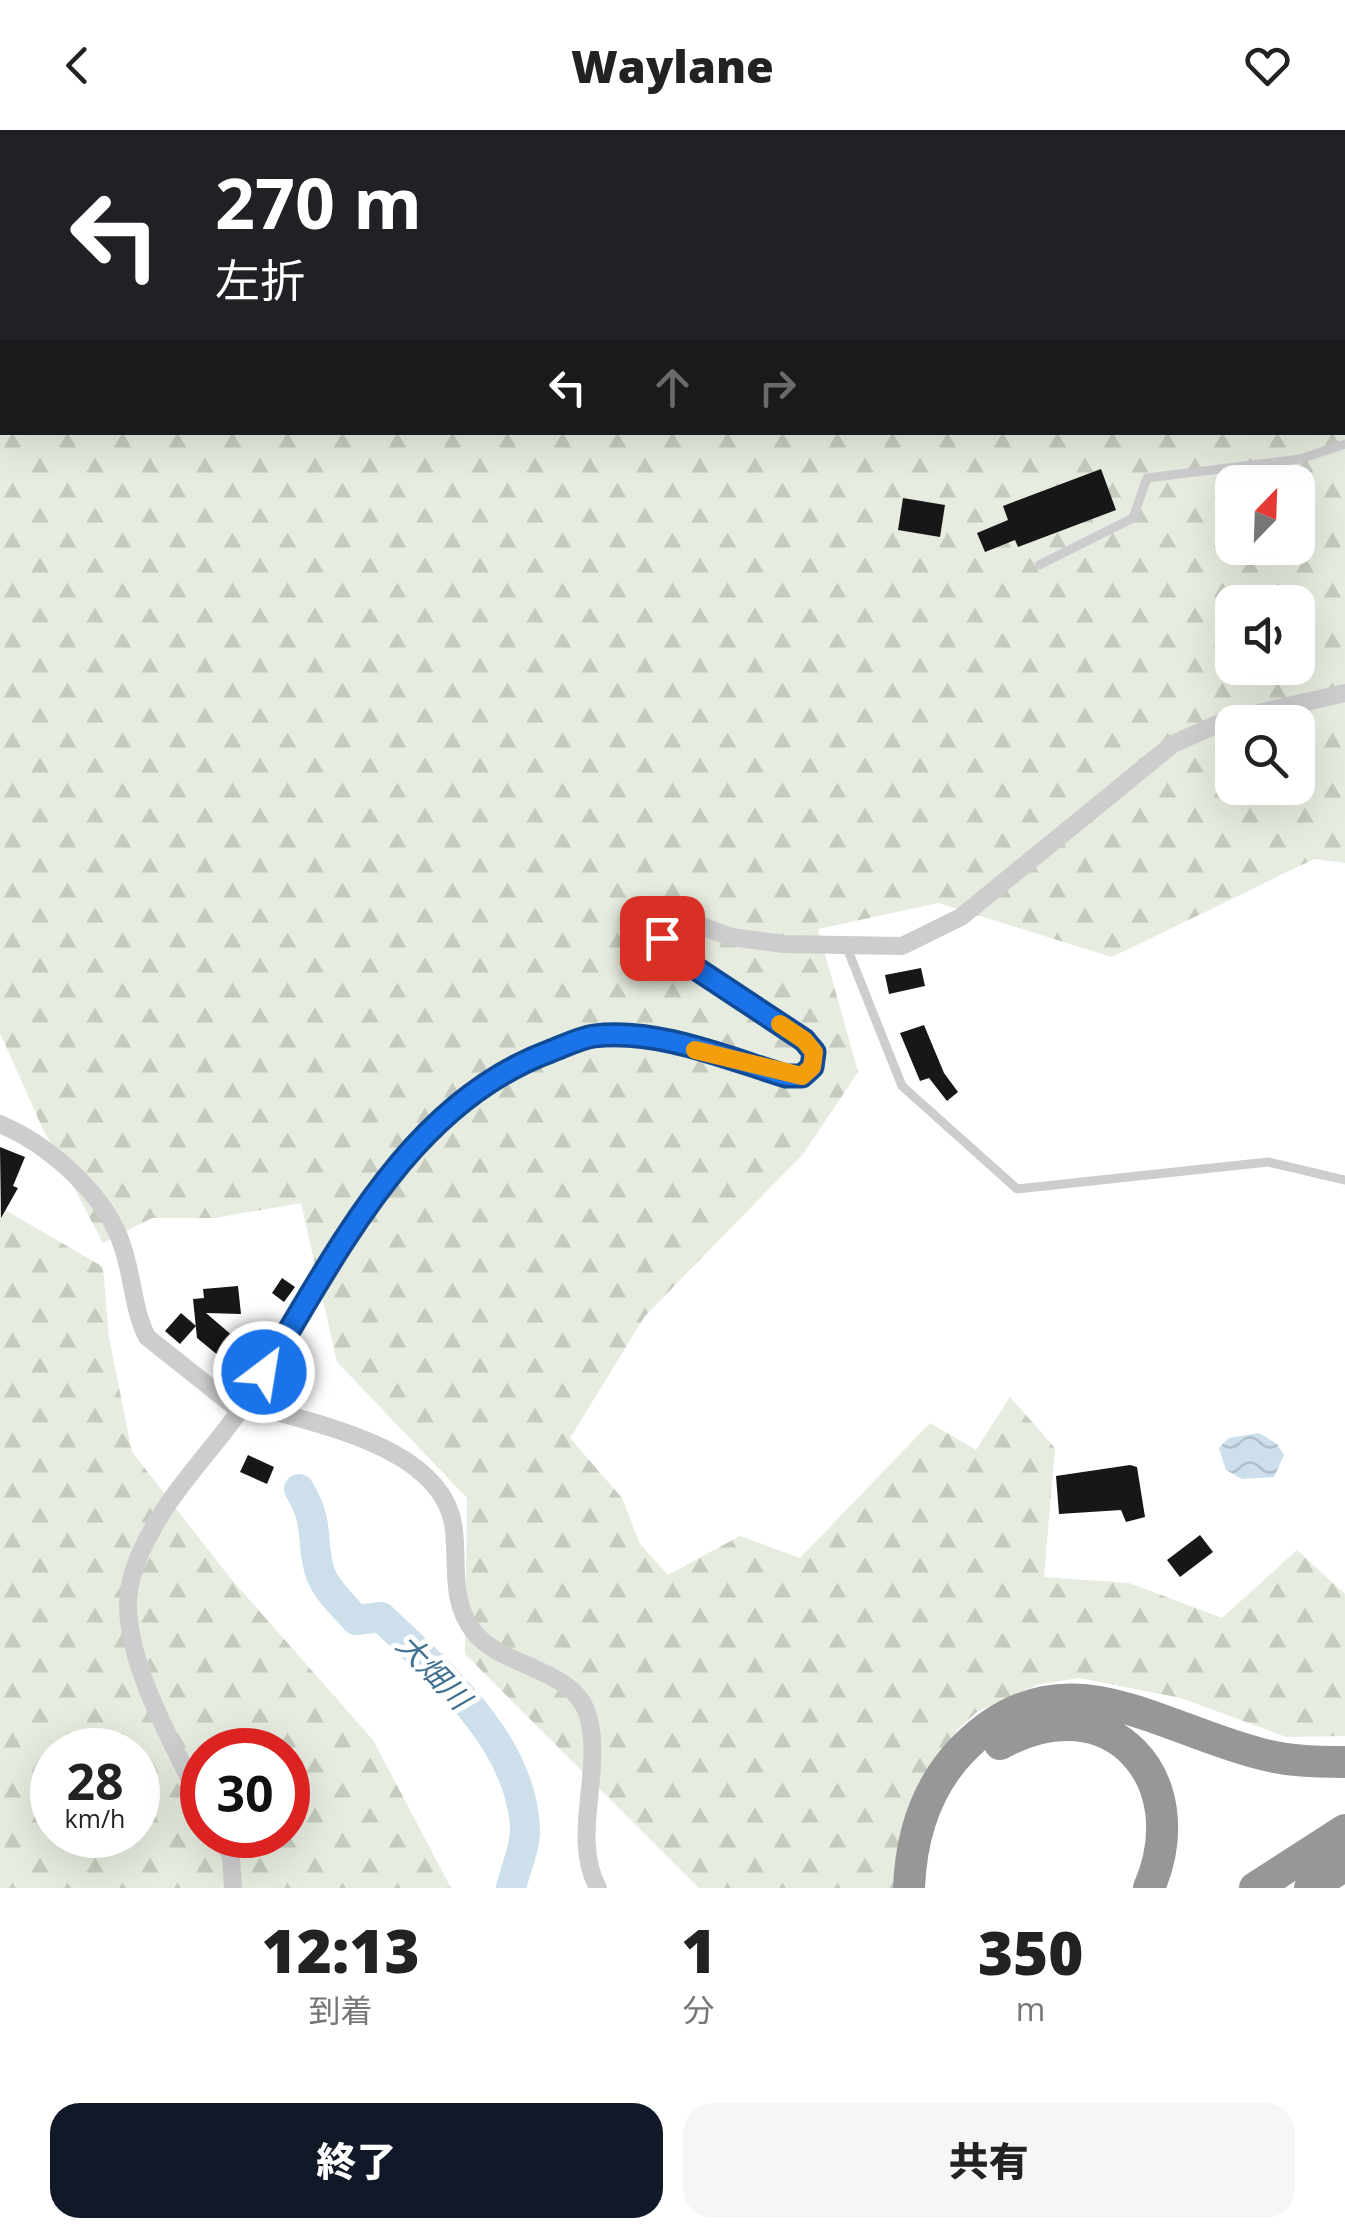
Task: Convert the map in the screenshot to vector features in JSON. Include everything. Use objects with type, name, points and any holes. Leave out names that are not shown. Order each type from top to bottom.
[{"type":"highway","points":[[910,1888],[917,1829],[953,1760],[992,1726],[1047,1702],[1084,1698],[1117,1703],[1253,1752],[1286,1760],[1345,1762]]},
{"type":"highway","points":[[928,1888],[935,1835],[962,1782],[994,1748],[1015,1736],[1056,1725],[1113,1736],[1142,1762],[1153,1779],[1165,1820],[1164,1844],[1149,1888]]},
{"type":"highway","points":[[1255,1888],[1345,1830]]},
{"type":"highway","points":[[1310,1888],[1345,1866]]},
{"type":"street","points":[[180,1756],[138,1662],[128,1608],[133,1571],[153,1527],[242,1407],[357,1220],[417,1142],[472,1096],[525,1060],[592,1036],[638,1036],[786,1076],[802,1076],[812,1067],[814,1052],[804,1040],[668,950],[662,938],[670,926],[696,924],[732,937],[847,948],[902,946],[961,917],[1174,744],[1224,721],[1345,692]]},
{"type":"street","points":[[0,1124],[24,1134],[57,1159],[99,1205],[123,1245],[138,1320],[147,1337],[242,1407],[382,1447],[436,1484],[450,1508],[460,1608],[476,1635],[565,1686],[588,1712],[592,1735],[587,1857],[598,1888]]},
{"type":"street","points":[[231,1858],[233,1888]]},
{"type":"lane","points":[[1039,565],[1133,518],[1147,478],[1300,460],[1345,444]]},
{"type":"lane","points":[[847,948],[902,1086],[1017,1189],[1268,1162],[1345,1180]]},
{"type":"green space","points":[[0,435],[1345,435],[1345,863],[1314,859],[1112,957],[938,903],[818,929],[858,1072],[803,1154],[645,1316],[570,1438],[622,1498],[640,1544],[668,1575],[740,1536],[800,1558],[930,1423],[976,1450],[1010,1397],[1055,1448],[1044,1577],[1129,1583],[1222,1618],[1297,1550],[1345,1594],[1345,1736],[1286,1737],[1181,1698],[1080,1678],[1039,1684],[978,1711],[958,1729],[910,1806],[899,1888],[699,1888],[465,1654],[467,1498],[337,1362],[301,1203],[215,1218],[152,1218],[103,1243],[42,1127],[0,1033]]},
{"type":"green space","points":[[0,1207],[103,1267],[109,1338],[132,1452],[231,1579],[373,1740],[451,1888],[0,1888]]},
{"type":"water","points":[[1259,1433],[1277,1444],[1284,1455],[1274,1477],[1242,1479],[1226,1470],[1219,1448],[1229,1438]]},
{"type":"building","points":[[1101,469],[1116,510],[1018,547],[1015,540],[985,552],[977,533],[1008,520],[1003,506]]},
{"type":"building","points":[[903,498],[945,505],[940,537],[898,530]]},
{"type":"building","points":[[921,968],[925,986],[889,994],[885,975]]},
{"type":"building","points":[[924,1025],[944,1073],[958,1092],[947,1101],[929,1078],[920,1081],[900,1033]]},
{"type":"building","points":[[0,1147],[25,1157],[13,1186],[18,1188],[1,1218]]},
{"type":"building","points":[[282,1278],[295,1287],[284,1302],[272,1293]]},
{"type":"building","points":[[238,1286],[241,1314],[206,1313],[241,1343],[225,1361],[197,1338],[193,1299],[204,1298],[203,1289]]},
{"type":"building","points":[[181,1313],[196,1326],[180,1344],[165,1331]]},
{"type":"building","points":[[248,1455],[274,1467],[267,1484],[240,1472]]},
{"type":"building","points":[[1137,1467],[1145,1517],[1126,1522],[1121,1510],[1059,1514],[1056,1476]]},
{"type":"building","points":[[1200,1535],[1213,1552],[1180,1577],[1167,1560]]},
{"type":"waterway","name":"大畑川","points":[[299,1489],[313,1524],[321,1575],[332,1593],[356,1620],[381,1617],[428,1661],[474,1711],[509,1766],[520,1796],[525,1828],[511,1888]]},
{"type":"slow traffic","points":[[695,1050],[786,1076],[802,1076],[812,1067],[814,1052],[780,1024]]},
{"type":"route","points":[[264,1372],[357,1220],[417,1142],[472,1096],[525,1060],[592,1036],[638,1036],[786,1076],[802,1076],[812,1067],[814,1052],[804,1040],[668,950],[662,938]]}]
